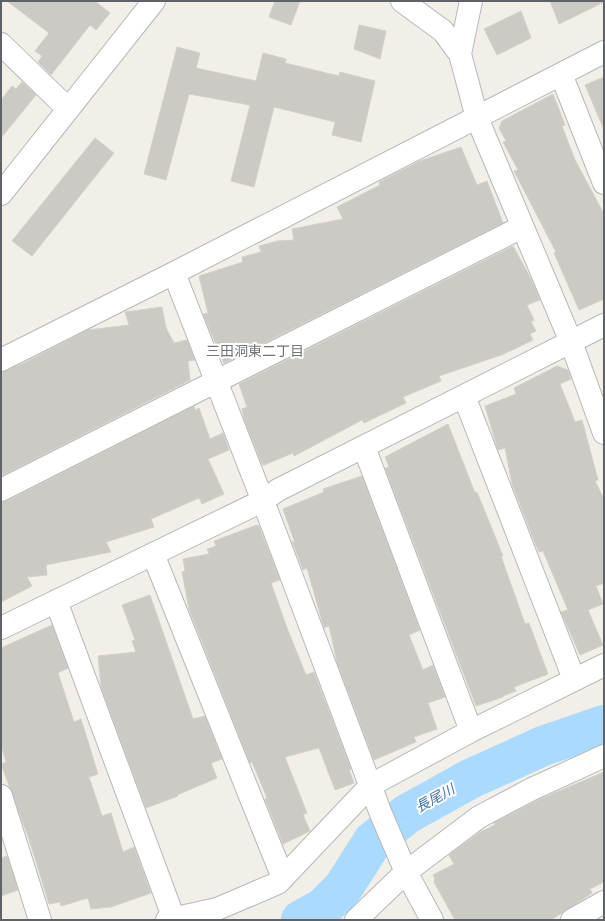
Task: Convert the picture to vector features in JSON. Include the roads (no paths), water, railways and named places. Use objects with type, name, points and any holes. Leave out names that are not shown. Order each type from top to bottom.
[{"type":"street","points":[[1,194],[154,1]]},
{"type":"street","points":[[402,1],[443,31],[460,54],[477,118],[570,342],[604,433]]},
{"type":"street","points":[[460,54],[471,1]]},
{"type":"street","points":[[1,44],[68,109]]},
{"type":"street","points":[[1,360],[174,273],[604,52]]},
{"type":"street","points":[[561,74],[604,183]]},
{"type":"street","points":[[1,490],[522,227]]},
{"type":"street","points":[[174,273],[381,814],[406,872],[432,920]]},
{"type":"street","points":[[1,628],[262,501],[278,490],[604,325]]},
{"type":"street","points":[[464,396],[574,679]]},
{"type":"street","points":[[364,447],[471,730]]},
{"type":"street","points":[[153,554],[283,878]]},
{"type":"street","points":[[56,601],[170,919],[217,909],[278,883],[371,785],[471,730],[604,665]]},
{"type":"street","points":[[356,920],[406,872],[479,817],[604,756]]},
{"type":"street","points":[[1,796],[40,920]]},
{"type":"street","points":[[572,920],[604,902]]},
{"type":"waterway","name":"長尾川","points":[[301,920],[323,908],[343,888],[373,841],[407,814],[470,779],[543,746],[604,725]]},
{"type":"district","name":"三田洞東二丁目","points":[[255,351]]}]
